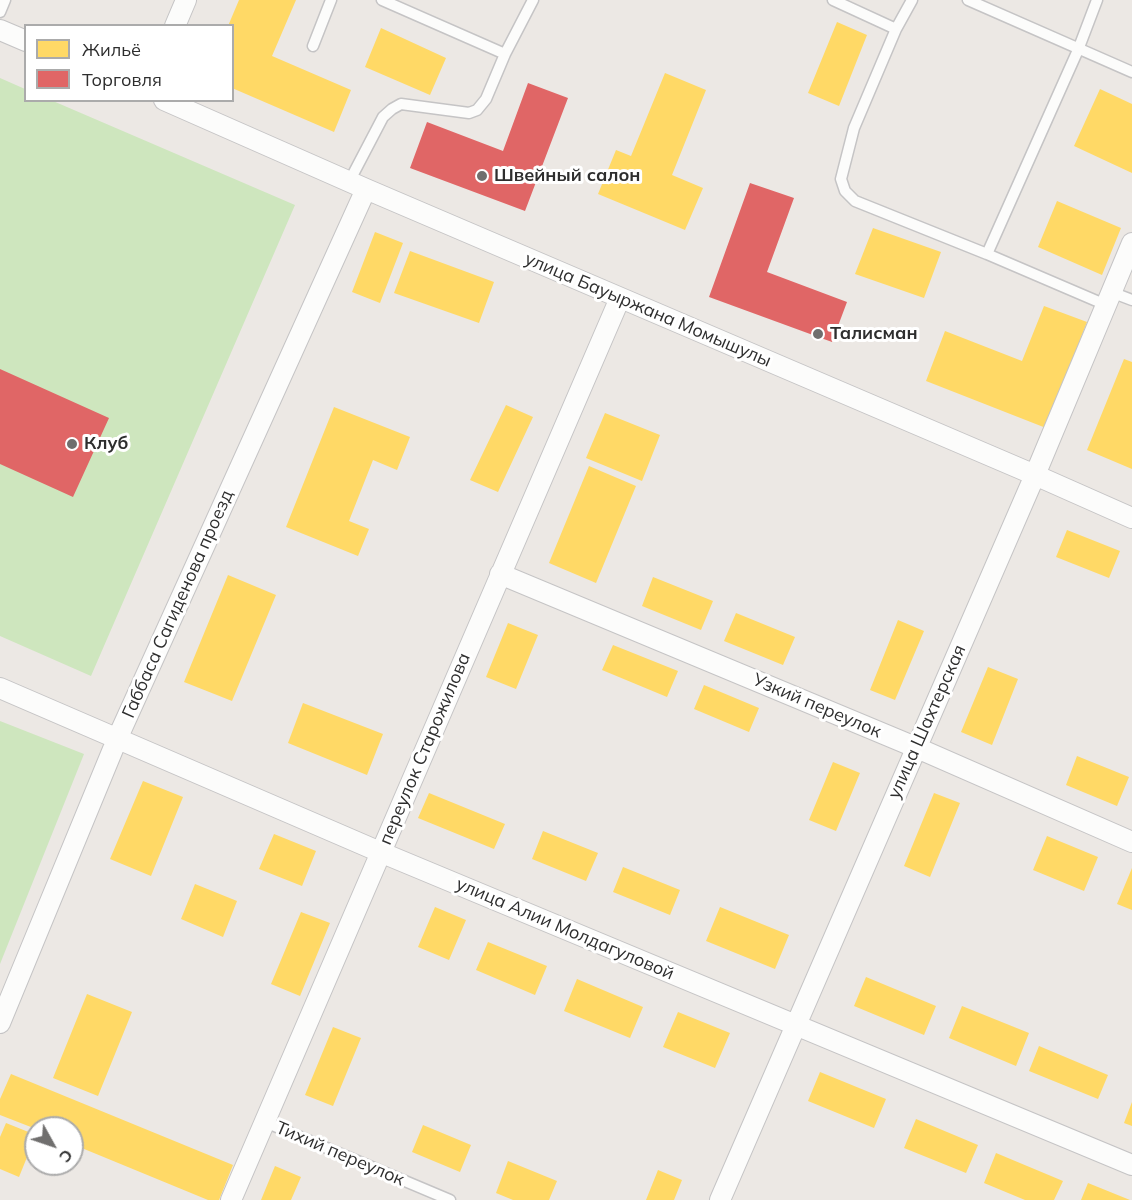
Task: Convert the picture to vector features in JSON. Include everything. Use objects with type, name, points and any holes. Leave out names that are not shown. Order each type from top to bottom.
[{"type":"street","points":[[176,24],[186,0]]},
{"type":"street","points":[[0,30],[24,40]]},
{"type":"street","name":"улица Бауыржана Момышулы","points":[[169,102],[1132,518]]},
{"type":"street","name":"Габбаса Сагиденова проезд","points":[[0,1023],[118,737],[358,185]]},
{"type":"street","name":"улица Шахтерская","points":[[720,1200],[1035,475],[1132,243]]},
{"type":"street","name":"переулок Старожилова","points":[[231,1200],[620,298]]},
{"type":"street","name":"Узкий переулок","points":[[500,574],[915,747],[1132,842]]},
{"type":"street","name":"улица Алии Молдагуловой","points":[[0,688],[380,852],[1132,1165]]},
{"type":"lane","points":[[0,12],[5,0]]},
{"type":"lane","points":[[313,46],[331,0]]},
{"type":"lane","points":[[382,0],[505,54]]},
{"type":"lane","points":[[358,185],[383,117],[392,109],[401,104],[469,113],[477,110],[486,99],[505,54],[533,0]]},
{"type":"lane","points":[[833,0],[897,29]]},
{"type":"lane","points":[[912,0],[854,128],[841,179],[845,191],[855,201],[987,254],[1109,299],[1132,300]]},
{"type":"lane","points":[[968,0],[1132,72]]},
{"type":"lane","points":[[987,254],[1078,50],[1097,0]]},
{"type":"lane","name":"Тихий переулок","points":[[265,1122],[450,1200]]},
{"type":"green space","points":[[0,78],[24,89],[24,102],[55,102],[295,205],[91,676],[0,636]]},
{"type":"green space","points":[[0,721],[84,754],[0,964]]},
{"type":"building: Жильё","points":[[239,0],[296,0],[272,56],[351,90],[334,132],[234,89],[234,24],[229,24]]},
{"type":"building: Жильё","points":[[837,22],[867,35],[839,106],[808,93]]},
{"type":"building: Жильё","points":[[381,28],[446,58],[430,95],[365,67]]},
{"type":"building: Жильё","points":[[665,73],[706,90],[672,175],[703,188],[685,230],[598,194],[616,150],[631,156]]},
{"type":"building: Жильё","points":[[1100,89],[1132,104],[1132,173],[1074,146]]},
{"type":"building: Жильё","points":[[1057,201],[1121,228],[1102,275],[1038,247]]},
{"type":"building: Жильё","points":[[873,228],[941,252],[924,298],[855,274]]},
{"type":"building: Жильё","points":[[375,232],[403,243],[380,303],[352,292]]},
{"type":"building: Жильё","points":[[410,251],[494,282],[479,323],[394,293]]},
{"type":"building: Жильё","points":[[1044,306],[1087,322],[1046,428],[926,381],[945,331],[1022,361]]},
{"type":"building: Жильё","points":[[1124,359],[1132,362],[1132,469],[1087,450]]},
{"type":"building: Жильё","points":[[506,405],[533,417],[498,492],[470,480]]},
{"type":"building: Жильё","points":[[334,407],[410,437],[397,470],[373,460],[349,521],[369,529],[358,556],[286,527]]},
{"type":"building: Жильё","points":[[605,413],[660,435],[642,481],[586,458]]},
{"type":"building: Жильё","points":[[589,466],[636,486],[596,583],[549,563]]},
{"type":"building: Жильё","points":[[1067,530],[1120,551],[1109,578],[1056,557]]},
{"type":"building: Жильё","points":[[228,575],[276,595],[232,701],[184,682]]},
{"type":"building: Жильё","points":[[653,577],[713,601],[701,630],[642,606]]},
{"type":"building: Жильё","points":[[736,613],[795,637],[783,665],[724,641]]},
{"type":"building: Жильё","points":[[898,620],[924,631],[895,700],[870,690]]},
{"type":"building: Жильё","points":[[508,623],[538,635],[516,689],[486,677]]},
{"type":"building: Жильё","points":[[613,645],[678,671],[667,697],[602,670]]},
{"type":"building: Жильё","points":[[988,667],[1018,679],[992,745],[961,732]]},
{"type":"building: Жильё","points":[[704,685],[759,708],[749,732],[694,709]]},
{"type":"building: Жильё","points":[[303,703],[383,734],[367,775],[288,743]]},
{"type":"building: Жильё","points":[[1077,756],[1129,777],[1117,806],[1066,785]]},
{"type":"building: Жильё","points":[[833,762],[860,773],[836,831],[809,820]]},
{"type":"building: Жильё","points":[[143,781],[183,797],[151,876],[110,859]]},
{"type":"building: Жильё","points":[[429,793],[505,824],[494,849],[418,818]]},
{"type":"building: Жильё","points":[[934,793],[960,803],[930,877],[904,866]]},
{"type":"building: Жильё","points":[[543,831],[598,853],[586,881],[532,859]]},
{"type":"building: Жильё","points":[[274,834],[316,851],[302,886],[259,869]]},
{"type":"building: Жильё","points":[[1047,836],[1098,857],[1084,891],[1033,870]]},
{"type":"building: Жильё","points":[[623,867],[680,890],[670,915],[613,892]]},
{"type":"building: Жильё","points":[[1132,868],[1132,910],[1117,904]]},
{"type":"building: Жильё","points":[[195,884],[237,901],[223,937],[181,919]]},
{"type":"building: Жильё","points":[[435,907],[466,920],[449,960],[418,947]]},
{"type":"building: Жильё","points":[[720,907],[789,935],[775,969],[706,941]]},
{"type":"building: Жильё","points":[[301,912],[330,923],[300,996],[271,984]]},
{"type":"building: Жильё","points":[[488,942],[547,966],[535,995],[476,970]]},
{"type":"building: Жильё","points":[[866,977],[936,1006],[924,1035],[854,1006]]},
{"type":"building: Жильё","points":[[577,979],[643,1007],[630,1038],[564,1011]]},
{"type":"building: Жильё","points":[[87,994],[132,1012],[98,1096],[53,1078]]},
{"type":"building: Жильё","points":[[962,1006],[1029,1033],[1016,1066],[949,1038]]},
{"type":"building: Жильё","points":[[678,1012],[730,1033],[715,1068],[663,1047]]},
{"type":"building: Жильё","points":[[333,1027],[361,1038],[333,1106],[305,1095]]},
{"type":"building: Жильё","points":[[1039,1046],[1108,1075],[1098,1099],[1029,1071]]},
{"type":"building: Жильё","points":[[820,1072],[886,1099],[874,1128],[808,1101]]},
{"type":"building: Жильё","points":[[11,1074],[233,1165],[219,1200],[208,1200],[84,1149],[84,1116],[24,1116],[24,1124],[0,1115],[0,1099]]},
{"type":"building: Жильё","points":[[1132,1102],[1132,1126],[1124,1123]]},
{"type":"building: Жильё","points":[[916,1119],[978,1145],[966,1173],[904,1148]]},
{"type":"building: Жильё","points":[[6,1123],[24,1130],[24,1165],[19,1177],[0,1169],[0,1137]]},
{"type":"building: Жильё","points":[[423,1125],[471,1145],[460,1172],[412,1152]]},
{"type":"building: Жильё","points":[[996,1153],[1063,1181],[1054,1200],[1025,1200],[984,1183]]},
{"type":"building: Жильё","points":[[508,1161],[557,1181],[549,1200],[513,1200],[496,1193]]},
{"type":"building: Жильё","points":[[275,1166],[301,1177],[291,1200],[261,1200]]},
{"type":"building: Жильё","points":[[658,1170],[682,1180],[674,1200],[646,1200]]},
{"type":"building: Жильё","points":[[1088,1183],[1130,1200],[1081,1200]]},
{"type":"building: Торговля","points":[[528,83],[568,98],[525,211],[410,168],[427,122],[503,151]]},
{"type":"building: Торговля","points":[[750,183],[794,198],[767,272],[847,302],[832,342],[709,297]]},
{"type":"building: Торговля","points":[[0,369],[109,418],[73,497],[0,464]]},
{"type":"place","name":"Швейный салон","points":[[482,176]]},
{"type":"place","name":"Талисман","points":[[818,334]]},
{"type":"place","name":"Клуб","points":[[72,444]]}]
